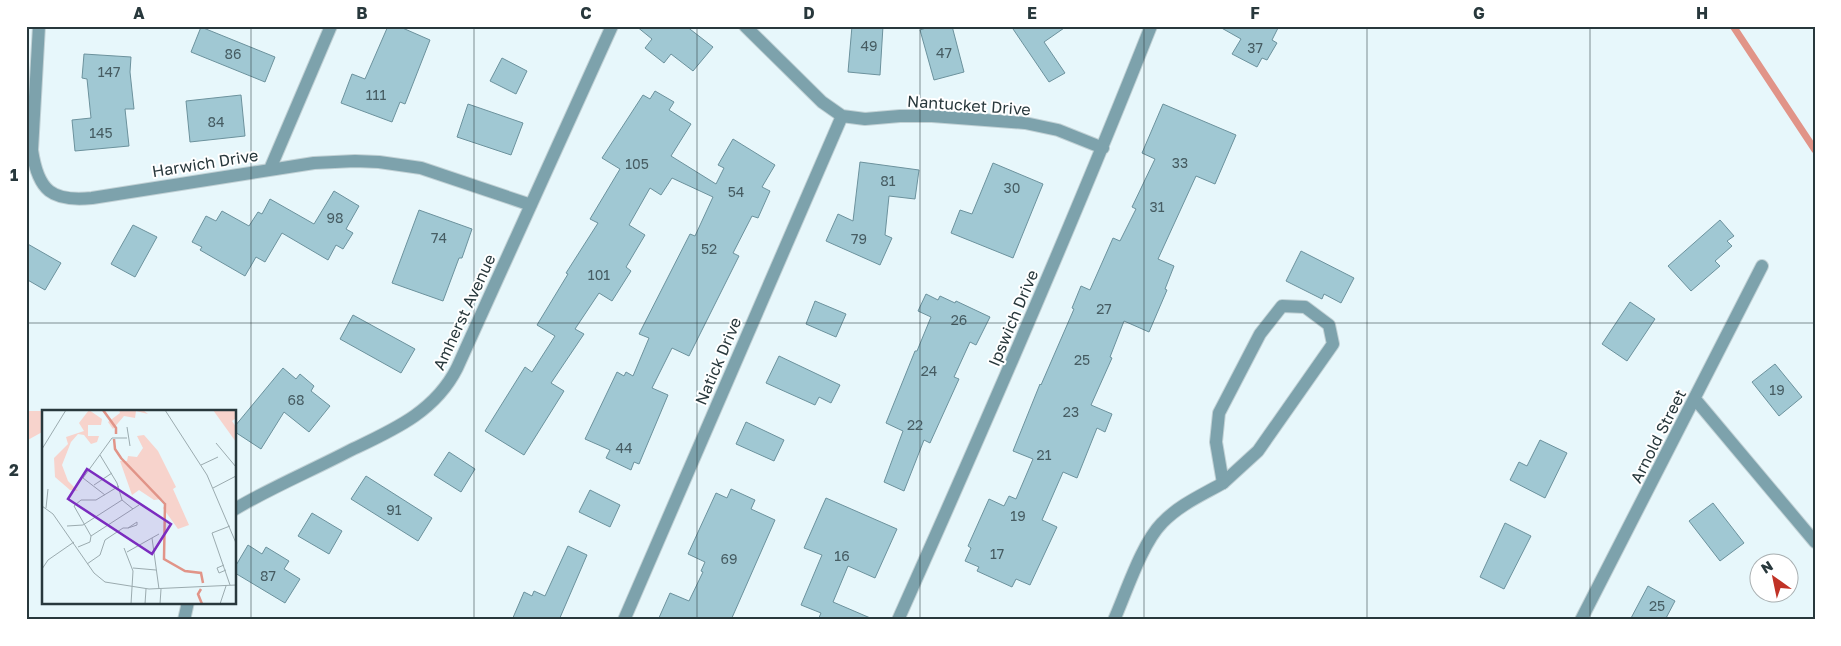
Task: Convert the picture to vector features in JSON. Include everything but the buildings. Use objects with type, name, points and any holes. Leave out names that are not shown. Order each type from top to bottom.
[{"type":"street","name":"Harwich Drive","points":[[39,26],[32,150],[38,176],[44,186],[54,194],[66,199],[92,198],[270,169],[335,161],[371,161],[421,168],[531,205]]},
{"type":"street","points":[[270,169],[331,26]]},
{"type":"street","name":"Amherst Avenue","points":[[236,508],[394,429],[420,413],[436,398],[454,374],[612,26]]},
{"type":"street","name":"Nantucket Drive","points":[[745,26],[822,102],[842,116],[865,119],[932,116],[1026,124],[1058,130],[1103,148]]},
{"type":"street","name":"Ipswich Drive","points":[[898,620],[966,469],[1103,148],[1151,26]]},
{"type":"street","name":"Natick Drive","points":[[624,620],[842,116]]},
{"type":"street","name":"Arnold Street","points":[[1581,620],[1762,266]]},
{"type":"street","points":[[1114,620],[1149,540],[1161,524],[1176,510],[1223,483],[1258,451],[1333,344],[1329,325],[1305,307],[1282,306],[1260,334],[1219,413],[1216,442],[1223,483]]},
{"type":"street","points":[[1695,399],[1815,542]]},
{"type":"street","points":[[184,620],[188,604]]},
{"type":"shaded area","points":[[26,411],[42,411],[42,432],[26,441]]},
{"type":"waterway","points":[[1733,26],[1815,150]]}]
